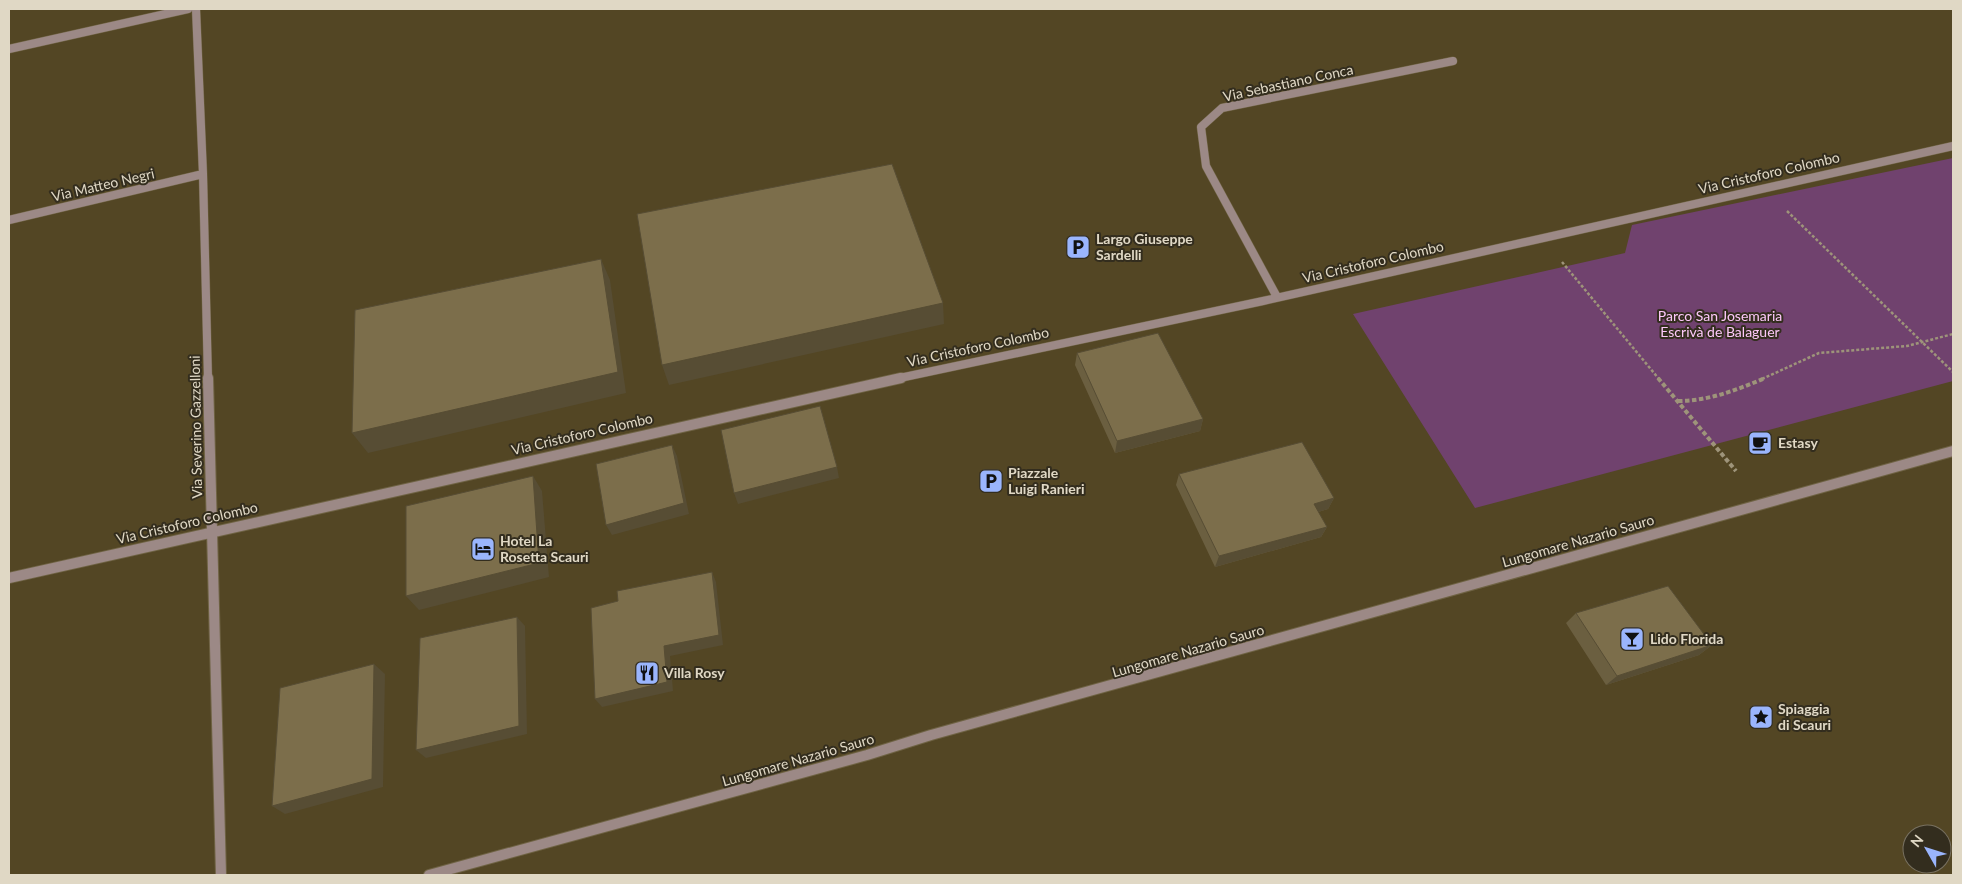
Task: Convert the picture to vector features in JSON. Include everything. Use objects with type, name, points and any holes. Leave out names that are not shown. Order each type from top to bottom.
[{"type":"street","points":[[9,49],[188,9]]},
{"type":"street","name":"Via Severino Gazzelloni","points":[[196,9],[203,174],[221,875]]},
{"type":"street","name":"Via Sebastiano Conca","points":[[1277,297],[1206,166],[1201,127],[1222,108],[1453,61]]},
{"type":"street","name":"Via Cristoforo Colombo","points":[[9,578],[973,361],[1277,297],[1953,146]]},
{"type":"street","name":"Via Matteo Negri","points":[[9,220],[203,174]]},
{"type":"street","name":"Lungomare Nazario Sauro","points":[[429,875],[867,755],[931,735],[1953,450]]},
{"type":"path","points":[[1763,188],[1953,372]]},
{"type":"path","points":[[1542,238],[1736,471]]},
{"type":"path","points":[[1677,400],[1695,401],[1719,395],[1752,383],[1819,353],[1907,346],[1953,334]]},
{"type":"green space","name":"Parco San Josemaria Escrivà de Balaguer","points":[[1953,158],[1953,381],[1475,508],[1353,314],[1625,253],[1632,225]]},
{"type":"building","points":[[892,164],[943,303],[662,365],[637,214]]},
{"type":"building","points":[[601,259],[618,372],[352,433],[355,310]]},
{"type":"building","points":[[1158,333],[1203,419],[1117,441],[1077,353]]},
{"type":"building","points":[[820,406],[837,467],[734,493],[721,430]]},
{"type":"building","points":[[1302,442],[1334,498],[1314,504],[1327,527],[1219,556],[1179,474]]},
{"type":"building","points":[[672,445],[684,503],[606,525],[596,464]]},
{"type":"building","name":"Hotel La Rosetta Scauri","points":[[533,476],[539,563],[406,596],[406,506]]},
{"type":"building","points":[[712,572],[719,635],[664,646],[667,682],[595,699],[591,608],[618,601],[617,591]]},
{"type":"building","name":"Lido Florida","points":[[1668,586],[1712,645],[1617,676],[1576,613]]},
{"type":"building","points":[[517,617],[519,726],[416,750],[420,638]]},
{"type":"building","points":[[374,664],[372,779],[272,806],[280,688]]},
{"type":"place","name":"Largo Giuseppe Sardelli","points":[[1078,247]]},
{"type":"place","name":"Estasy","points":[[1760,443]]},
{"type":"place","name":"Piazzale Luigi Ranieri","points":[[991,481]]},
{"type":"place","name":"Hotel La Rosetta Scauri","points":[[483,549]]},
{"type":"place","name":"Lido Florida","points":[[1632,639]]},
{"type":"place","name":"Villa Rosy","points":[[647,673]]},
{"type":"place","name":"Spiaggia di Scauri","points":[[1761,717]]}]
